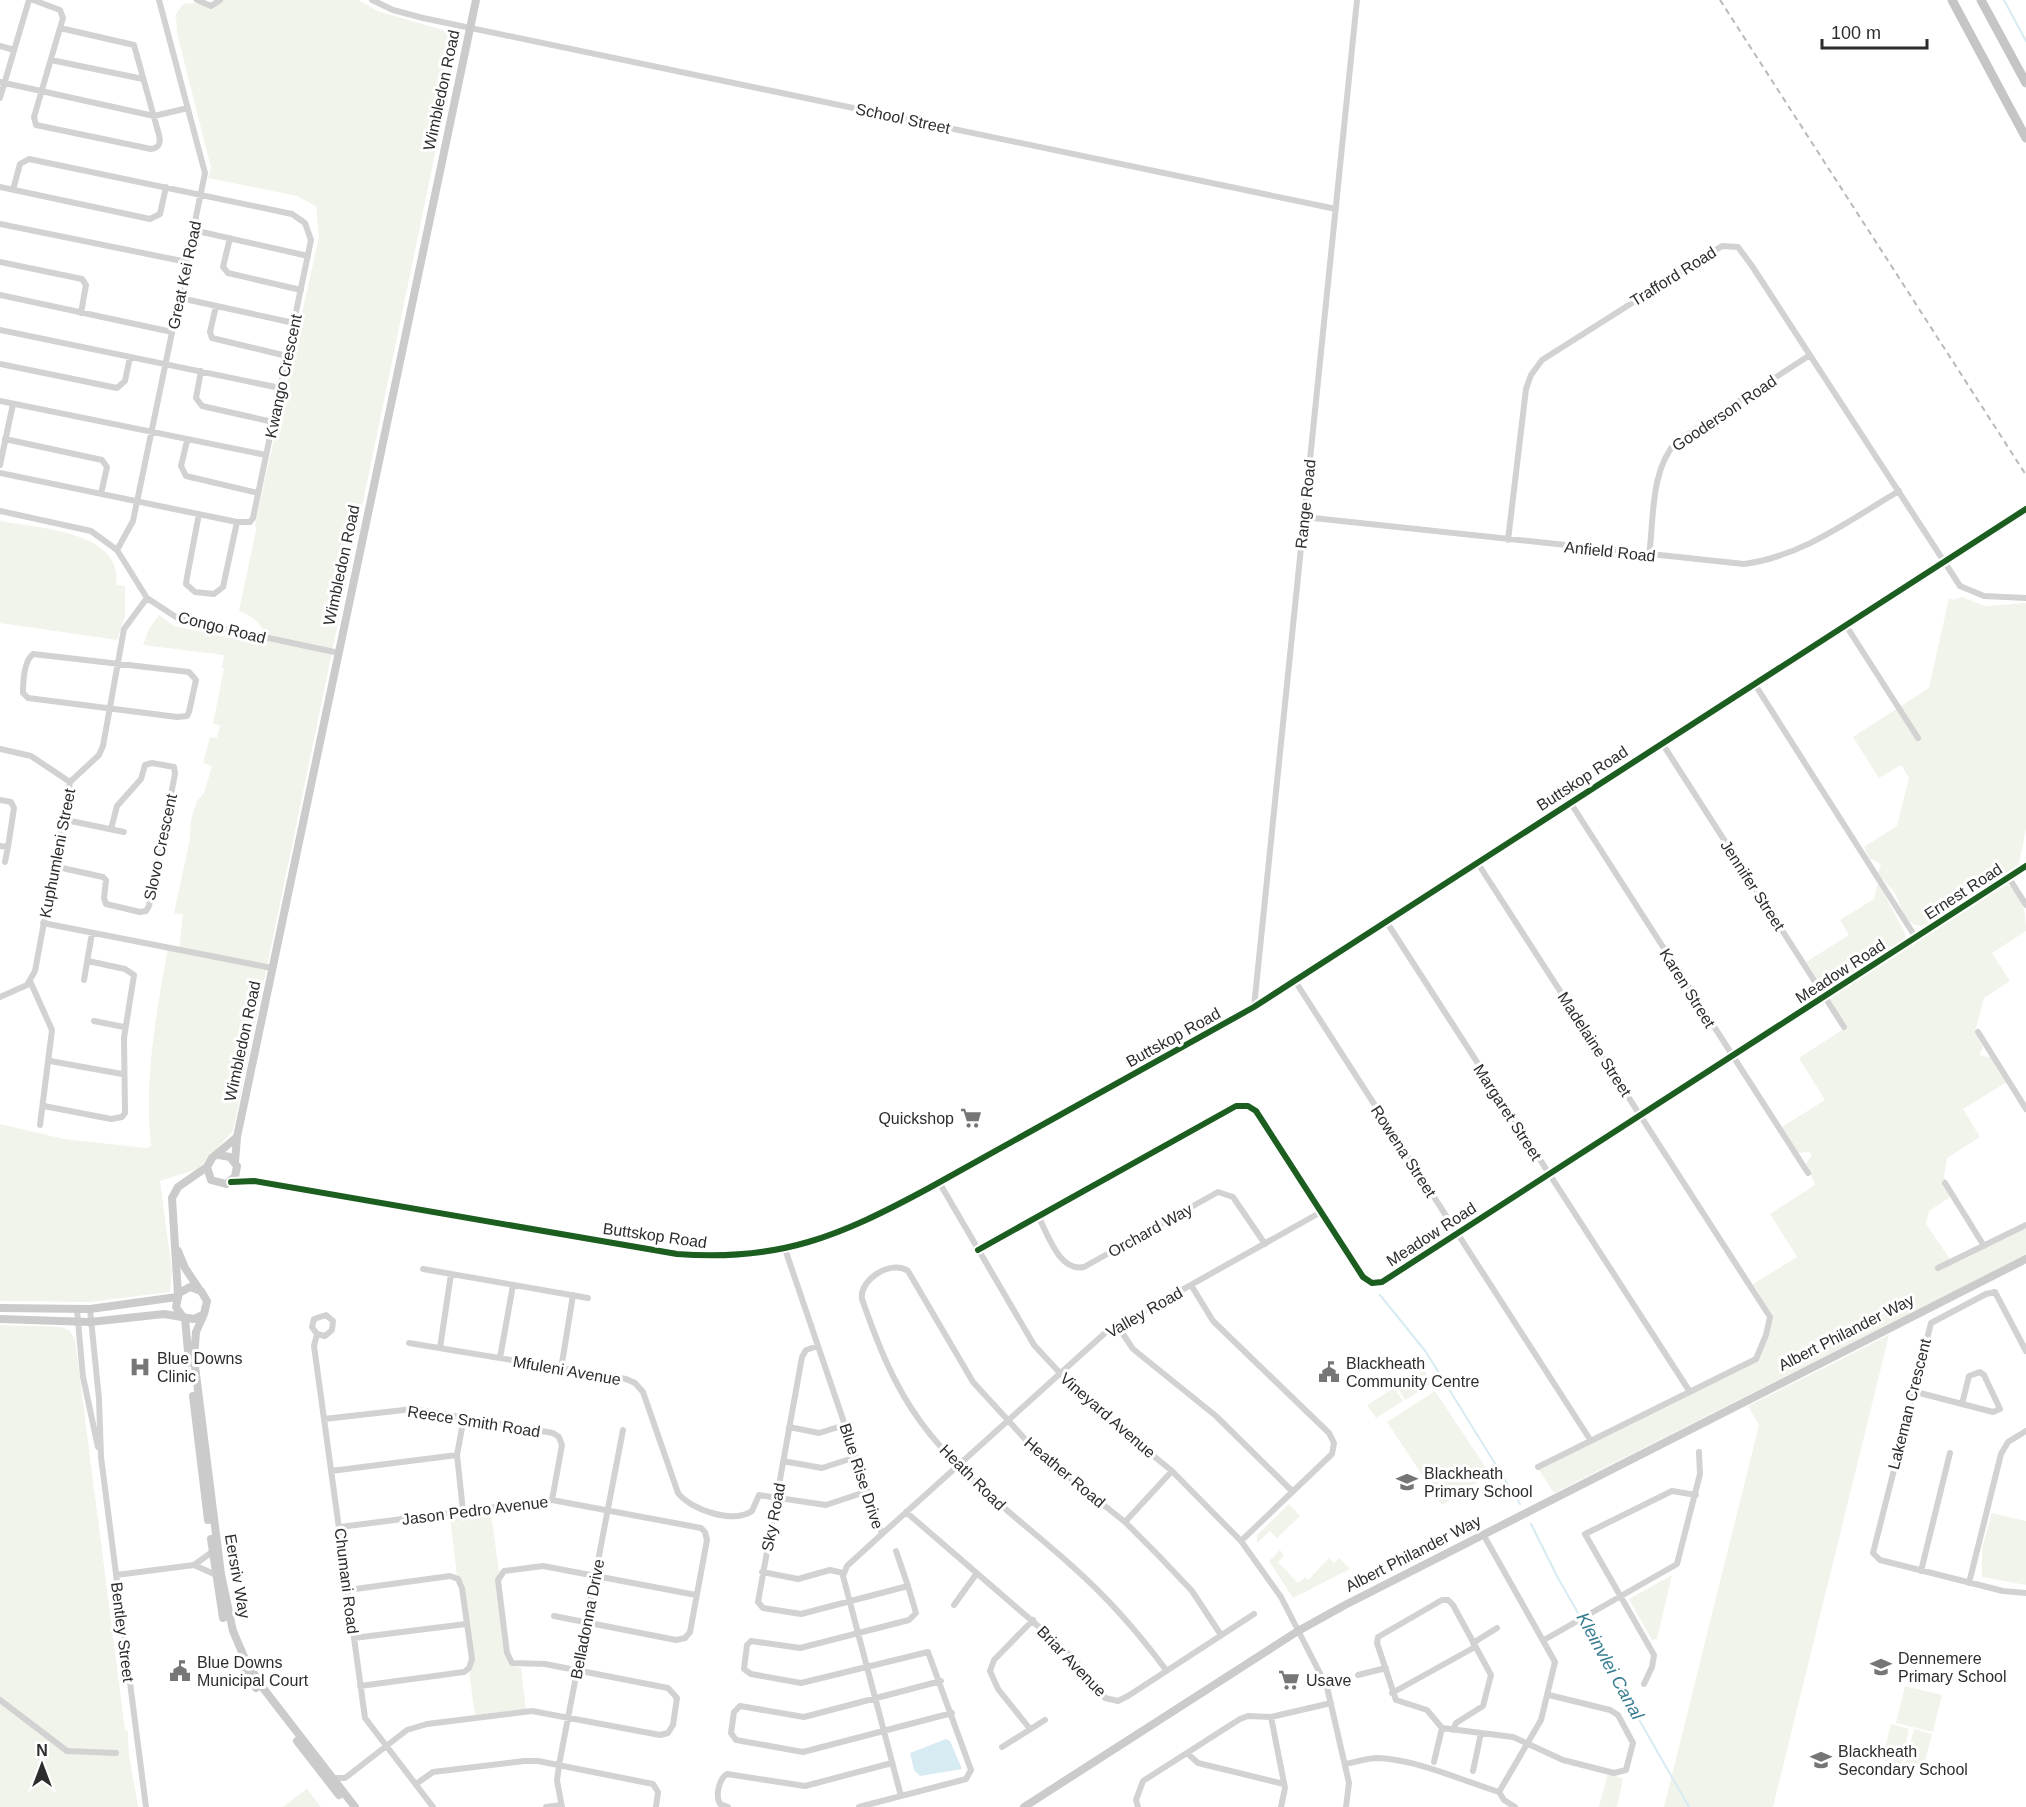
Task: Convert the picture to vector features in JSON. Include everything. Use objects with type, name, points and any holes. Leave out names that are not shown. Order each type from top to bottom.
[{"type":"main road","points":[[1952,0],[2026,138]]},
{"type":"main road","points":[[1981,0],[2026,83]]},
{"type":"street","points":[[0,98],[2,83],[31,0],[60,10],[63,18],[60,28],[51,60],[41,92],[34,120],[36,125],[151,149],[160,143],[144,79],[132,44],[60,28]]},
{"type":"street","name":"Great Kei Road","points":[[117,550],[133,521],[206,167],[159,0]]},
{"type":"street","points":[[197,0],[213,6],[220,0]]},
{"type":"street","name":"School Street","points":[[372,0],[401,13],[1336,209]]},
{"type":"street","name":"Wimbledon Road","points":[[236,1165],[237,1137],[476,0]]},
{"type":"street","name":"Range Road","points":[[1254,1007],[1357,0]]},
{"type":"street","points":[[0,46],[14,50]]},
{"type":"street","points":[[51,60],[144,79]]},
{"type":"street","points":[[2,83],[154,116],[188,108]]},
{"type":"street","name":"Kwango Crescent","points":[[13,190],[20,164],[29,159],[296,215],[305,223],[311,234],[308,255],[253,518],[250,522],[237,522]]},
{"type":"street","points":[[0,187],[150,219],[160,214],[166,187]]},
{"type":"street","points":[[0,224],[187,262]]},
{"type":"street","points":[[194,230],[308,255]]},
{"type":"street","points":[[230,238],[224,267],[228,273],[301,290]]},
{"type":"street","name":"Trafford Road","points":[[1508,540],[1526,389],[1536,367],[1563,345],[1722,246],[1738,247],[1960,586],[1967,591],[1984,596],[2026,598]]},
{"type":"street","points":[[0,262],[82,279],[86,290],[81,313]]},
{"type":"street","points":[[0,295],[172,332]]},
{"type":"street","points":[[180,298],[294,322]]},
{"type":"street","points":[[216,306],[210,332],[212,338],[287,356]]},
{"type":"street","points":[[0,330],[280,388]]},
{"type":"street","name":"Gooderson Road","points":[[1649,556],[1660,466],[1667,451],[1676,442],[1810,355]]},
{"type":"street","points":[[0,364],[117,388],[123,386],[130,357]]},
{"type":"street","points":[[201,371],[196,398],[202,406],[273,422]]},
{"type":"street","points":[[0,401],[187,441],[266,455]]},
{"type":"street","points":[[0,465],[12,404]]},
{"type":"street","points":[[5,439],[102,460],[107,467],[102,494]]},
{"type":"street","points":[[187,441],[181,466],[186,476],[258,493]]},
{"type":"street","points":[[0,473],[137,501],[199,514],[237,522],[223,587],[214,594],[195,592],[186,584],[199,514]]},
{"type":"street","name":"Anfield Road","points":[[1304,517],[1730,564],[1768,561],[1802,549],[1899,491]]},
{"type":"street","name":"Buttskop Road","points":[[231,1182],[254,1181],[676,1254],[740,1256],[785,1249],[826,1238],[855,1227],[939,1182],[1254,1007],[2026,509]]},
{"type":"street","name":"Congo Road","points":[[0,511],[91,531],[117,550],[147,597],[179,619],[339,653]]},
{"type":"street","name":"Kuphumleni Street","points":[[30,981],[35,971],[61,819],[70,782],[99,755],[127,622],[147,597]]},
{"type":"street","points":[[1845,624],[1918,738]]},
{"type":"street","points":[[33,654],[117,662],[189,672],[195,676],[189,712],[183,717],[28,698],[23,693],[27,660],[33,654]]},
{"type":"street","points":[[1754,683],[1916,938]]},
{"type":"street","name":"Jennifer Street","points":[[1662,743],[1844,1027]]},
{"type":"street","points":[[0,749],[31,756],[70,782]]},
{"type":"street","name":"Slovo Crescent","points":[[53,866],[103,877],[106,904],[140,912],[146,911],[175,774],[174,767],[152,763],[145,765],[141,779],[117,806],[111,829]]},
{"type":"street","points":[[0,800],[11,802],[14,808],[5,862]]},
{"type":"street","name":"Karen Street","points":[[1570,802],[1808,1173]]},
{"type":"street","points":[[61,819],[124,832]]},
{"type":"street","points":[[0,846],[8,847]]},
{"type":"street","name":"Madelaine Street","points":[[1477,862],[1768,1313],[1769,1324],[1761,1352],[1756,1359],[1690,1392]]},
{"type":"street","name":"Ernest Road","points":[[1916,938],[2026,866]]},
{"type":"street","points":[[2009,878],[2026,905]]},
{"type":"street","name":"Margaret Street","points":[[1386,921],[1690,1392]]},
{"type":"street","points":[[44,923],[272,968]]},
{"type":"street","points":[[84,980],[92,933]]},
{"type":"street","name":"Meadow Road","points":[[978,1250],[1240,1105],[1251,1107],[1256,1111],[1363,1277],[1372,1283],[1382,1281],[1916,938]]},
{"type":"street","points":[[44,1106],[111,1119],[122,1117],[125,1113],[124,1027],[133,973],[88,961]]},
{"type":"street","points":[[0,997],[20,989],[30,981],[52,1030],[50,1062],[40,1125]]},
{"type":"street","name":"Rowena Street","points":[[1295,981],[1591,1441]]},
{"type":"street","points":[[94,1021],[124,1027]]},
{"type":"street","points":[[1978,1032],[2026,1109]]},
{"type":"street","points":[[50,1062],[123,1074]]},
{"type":"street","points":[[184,1317],[176,1307],[176,1248],[172,1198],[178,1187],[207,1167],[212,1158],[219,1155],[237,1137]]},
{"type":"street","points":[[185,1183],[213,1182],[222,1185],[231,1182],[236,1165],[228,1156],[219,1155]]},
{"type":"street","name":"Buttskop Road","points":[[236,1165],[254,1181]]},
{"type":"street","points":[[207,1167],[213,1182]]},
{"type":"street","name":"Vineyard Avenue","points":[[939,1182],[1024,1332],[1059,1374],[1099,1412],[1172,1471],[1241,1541],[1281,1597],[1324,1678],[1350,1787],[1346,1807]]},
{"type":"street","points":[[1945,1183],[1984,1246]]},
{"type":"street","name":"Orchard Way","points":[[1038,1216],[1064,1263],[1077,1269],[1218,1192],[1233,1197],[1264,1244]]},
{"type":"street","name":"Valley Road","points":[[882,1533],[1117,1325],[1321,1212]]},
{"type":"street","points":[[1938,1268],[2026,1225]]},
{"type":"street","points":[[0,1319],[90,1322],[164,1314],[196,1318],[204,1314],[207,1301],[185,1268],[176,1248]]},
{"type":"street","name":"Blue Rise Drive","points":[[785,1249],[882,1533],[847,1566],[843,1573]]},
{"type":"street","name":"Albert Philander Way","points":[[1024,1807],[1298,1631],[1518,1515],[2026,1259]]},
{"type":"street","name":"Heath Road","points":[[904,1268],[891,1268],[866,1281],[861,1290],[879,1347],[896,1381],[920,1420],[990,1497],[1111,1602],[1141,1635],[1166,1670]]},
{"type":"street","name":"Heather Road","points":[[904,1268],[912,1277],[973,1382],[1036,1451],[1125,1522],[1192,1591],[1221,1635]]},
{"type":"street","points":[[423,1269],[588,1298]]},
{"type":"street","points":[[440,1348],[451,1274]]},
{"type":"street","points":[[500,1358],[513,1285]]},
{"type":"street","points":[[1191,1285],[1213,1321],[1329,1433],[1334,1447],[1332,1454],[1241,1541]]},
{"type":"street","points":[[0,1308],[90,1309],[177,1296],[188,1288],[200,1290]]},
{"type":"street","name":"Lakeman Crescent","points":[[1921,1570],[1875,1559],[1873,1551],[1931,1323],[1986,1294],[1995,1292],[1999,1295],[2026,1350]]},
{"type":"street","points":[[561,1369],[573,1295]]},
{"type":"street","name":"Bentley Street","points":[[90,1309],[99,1399],[101,1457],[146,1807]]},
{"type":"street","name":"Bentley Street","points":[[77,1310],[87,1401],[101,1457]]},
{"type":"street","name":"Eersriv Way","points":[[204,1314],[196,1332],[194,1358],[228,1616],[244,1659],[263,1688],[355,1807]]},
{"type":"street","name":"Eersriv Way","points":[[184,1317],[214,1574],[223,1619],[240,1661],[257,1690],[349,1807]]},
{"type":"street","points":[[1117,1325],[1133,1348],[1216,1416],[1292,1491]]},
{"type":"street","name":"Chumani Road","points":[[317,1334],[314,1346],[365,1718],[433,1807]]},
{"type":"street","name":"Mfuleni Avenue","points":[[409,1343],[626,1379],[641,1388],[678,1492],[689,1503],[708,1511],[739,1517],[752,1511],[759,1495],[776,1497]]},
{"type":"street","name":"Sky Road","points":[[818,1346],[803,1354],[757,1600],[763,1608],[795,1614],[908,1586]]},
{"type":"street","points":[[1912,1391],[1995,1413],[2000,1409],[1984,1375],[1980,1372],[1969,1376],[1962,1404]]},
{"type":"street","points":[[1539,1467],[1690,1392]]},
{"type":"street","points":[[87,1401],[99,1399]]},
{"type":"street","name":"Reece Smith Road","points":[[324,1419],[405,1409],[553,1433],[559,1437],[562,1445],[552,1500]]},
{"type":"street","points":[[463,1511],[457,1455],[464,1417]]},
{"type":"street","points":[[789,1427],[819,1433],[845,1425]]},
{"type":"street","name":"Belladonna Drive","points":[[562,1806],[556,1781],[623,1430]]},
{"type":"street","points":[[1969,1582],[2001,1454],[2008,1442],[2026,1431]]},
{"type":"street","points":[[1544,1640],[1678,1562],[1696,1495],[1700,1473],[1699,1452]]},
{"type":"street","points":[[1950,1453],[1921,1570],[2026,1593]]},
{"type":"street","points":[[331,1471],[457,1455]]},
{"type":"street","points":[[783,1461],[822,1468],[856,1457]]},
{"type":"street","points":[[1125,1522],[1172,1471]]},
{"type":"street","points":[[776,1497],[826,1505],[868,1491]]},
{"type":"street","points":[[1576,1538],[1672,1491],[1696,1495]]},
{"type":"street","name":"Jason Pedro Avenue","points":[[340,1527],[552,1500],[701,1528],[707,1540],[696,1595]]},
{"type":"street","name":"Briar Avenue","points":[[906,1512],[1032,1620],[1082,1666],[1101,1693],[1112,1701],[1128,1696],[1254,1614]]},
{"type":"street","points":[[1483,1534],[1555,1662],[1541,1720],[1499,1792],[1501,1798],[1515,1807]]},
{"type":"street","points":[[1585,1534],[1654,1656],[1650,1673],[1644,1683]]},
{"type":"street","points":[[859,1807],[966,1779],[970,1775],[971,1768],[931,1655],[926,1651],[801,1683],[751,1674],[744,1669],[747,1645],[753,1640],[800,1648],[914,1617],[916,1609],[896,1551]]},
{"type":"street","points":[[116,1575],[194,1565],[212,1552]]},
{"type":"street","points":[[194,1565],[214,1574]]},
{"type":"street","points":[[334,1778],[345,1778],[407,1730],[427,1724],[532,1711],[660,1735],[668,1733],[672,1725],[677,1698],[668,1688],[577,1670],[512,1663],[507,1653],[498,1580],[504,1570],[543,1566],[696,1595],[690,1632],[680,1640],[554,1616]]},
{"type":"street","points":[[762,1572],[798,1579],[830,1570],[843,1573],[901,1796]]},
{"type":"street","points":[[954,1605],[977,1574]]},
{"type":"street","points":[[348,1590],[453,1577],[462,1588],[471,1659],[466,1671],[360,1686]]},
{"type":"street","points":[[1453,1730],[1456,1723],[1481,1708],[1491,1675],[1450,1601],[1442,1600],[1378,1635],[1377,1643],[1392,1693],[1398,1701],[1426,1710],[1442,1728],[1453,1730],[1513,1737],[1556,1757],[1614,1773],[1623,1772],[1629,1765],[1632,1740],[1616,1713],[1548,1695]]},
{"type":"street","points":[[1030,1729],[998,1689],[990,1665],[1032,1620]]},
{"type":"street","points":[[354,1638],[466,1624]]},
{"type":"street","points":[[1392,1693],[1474,1645],[1497,1628]]},
{"type":"street","points":[[1358,1674],[1386,1668]]},
{"type":"street","points":[[941,1681],[804,1717],[741,1707],[734,1712],[730,1733],[738,1740],[803,1752],[952,1713]]},
{"type":"street","points":[[0,1700],[67,1751],[116,1753]]},
{"type":"street","points":[[1138,1807],[1136,1800],[1143,1781],[1246,1716],[1271,1717],[1331,1703]]},
{"type":"street","points":[[1271,1717],[1284,1784],[1281,1807]]},
{"type":"street","points":[[1002,1747],[1045,1720]]},
{"type":"street","points":[[1434,1762],[1442,1728]]},
{"type":"street","points":[[1473,1771],[1481,1733]]},
{"type":"street","points":[[1187,1753],[1198,1763],[1284,1784]]},
{"type":"street","points":[[1345,1764],[1373,1759],[1389,1760],[1466,1779],[1499,1792]]},
{"type":"street","points":[[416,1784],[428,1775],[442,1771],[524,1761],[559,1765],[653,1784],[658,1792],[656,1807]]},
{"type":"street","points":[[728,1807],[720,1804],[718,1798],[721,1779],[727,1774],[805,1786],[892,1763]]},
{"type":"street","points":[[344,1792],[345,1778]]},
{"type":"street","points":[[546,1807],[562,1806]]},
{"type":"shaded area","points":[[223,0],[358,0],[380,12],[443,30],[449,37],[450,51],[455,57],[233,1131],[198,1169],[160,1181],[172,1271],[170,1292],[89,1302],[0,1301],[0,1124],[64,1139],[146,1148],[151,1146],[150,1071],[156,1022],[168,948],[179,950],[183,914],[174,913],[190,839],[191,819],[197,801],[204,793],[212,766],[203,763],[210,737],[217,738],[220,725],[213,724],[224,668],[222,668],[224,655],[143,645],[149,629],[159,615],[174,626],[267,645],[264,632],[259,624],[239,611],[256,530],[255,524],[319,237],[316,206],[297,196],[208,178],[211,168],[177,33],[176,14],[183,4],[194,3],[212,9]]},
{"type":"shaded area","points":[[0,521],[75,535],[93,543],[107,553],[115,567],[116,585],[125,586],[125,616],[117,640],[0,623]]},
{"type":"shaded area","points":[[1962,597],[1985,606],[2026,603],[2026,829],[2018,869],[1925,925],[1918,925],[1908,920],[1894,892],[1878,873],[1881,864],[1869,858],[1864,847],[1897,826],[1909,778],[1901,765],[1879,778],[1853,737],[1929,688],[1949,598],[1953,600]]},
{"type":"shaded area","points":[[1878,883],[1905,933],[1905,940],[1832,988],[1824,988],[1806,962],[1849,935],[1840,920],[1874,899]]},
{"type":"shaded area","points":[[2003,884],[2010,886],[2019,896],[2024,910],[2026,931],[1992,953],[2010,981],[1984,998],[1975,1032],[1983,1047],[1979,1055],[1992,1058],[2007,1082],[1963,1109],[1980,1137],[1947,1158],[1944,1177],[1955,1194],[1929,1211],[1926,1224],[1950,1259],[1935,1266],[1938,1271],[2026,1228],[2026,1255],[1554,1493],[1539,1470],[1754,1362],[1767,1341],[1771,1323],[1766,1305],[1753,1284],[1797,1257],[1770,1214],[1815,1185],[1806,1163],[1812,1155],[1809,1152],[1798,1153],[1782,1127],[1825,1100],[1799,1058],[1845,1028],[1830,1000],[1837,991]]},
{"type":"shaded area","points":[[0,1325],[62,1327],[70,1331],[75,1340],[125,1730],[128,1732],[138,1807],[0,1807]]},
{"type":"shaded area","points":[[1889,1335],[1773,1807],[1664,1807],[1759,1425],[1748,1406]]},
{"type":"shaded area","points":[[1424,1370],[1432,1383],[1405,1400],[1397,1387]]},
{"type":"shaded area","points":[[1394,1388],[1403,1401],[1376,1418],[1367,1405]]},
{"type":"shaded area","points":[[1435,1391],[1490,1474],[1442,1505],[1387,1422]]},
{"type":"shaded area","points":[[1289,1504],[1300,1516],[1277,1538],[1270,1531],[1257,1543],[1257,1535]]},
{"type":"shaded area","points":[[491,1513],[499,1572],[496,1581],[505,1657],[510,1665],[521,1668],[526,1709],[475,1715],[469,1672],[474,1661],[464,1583],[457,1576],[450,1518]]},
{"type":"shaded area","points":[[1992,1513],[2026,1521],[2026,1585],[1982,1577],[1982,1549]]},
{"type":"shaded area","points":[[1280,1550],[1284,1556],[1278,1562],[1298,1583],[1305,1577],[1308,1580],[1329,1558],[1334,1563],[1339,1558],[1350,1569],[1293,1598],[1269,1561]]},
{"type":"shaded area","points":[[1672,1575],[1657,1639],[1652,1640],[1629,1599]]},
{"type":"shaded area","points":[[1905,1686],[1942,1695],[1933,1732],[1896,1723]]},
{"type":"shaded area","points":[[1891,1724],[1909,1729],[1901,1765],[1882,1760]]},
{"type":"shaded area","points":[[1914,1729],[1932,1734],[1923,1770],[1905,1765]]},
{"type":"shaded area","points":[[946,1739],[950,1741],[962,1769],[920,1776],[914,1770],[910,1753]]},
{"type":"shaded area","points":[[1608,1773],[1623,1779],[1617,1807],[1599,1807]]},
{"type":"shaded area","points":[[307,1789],[321,1807],[283,1807],[305,1790]]},
{"type":"waterway","points":[[2004,0],[2026,41]]},
{"type":"waterway","name":"Kleinvlei Canal","points":[[1380,1295],[1426,1352],[1520,1504]]},
{"type":"waterway","name":"Kleinvlei Canal","points":[[1531,1524],[1558,1578],[1689,1807]]},
{"type":"railway","points":[[1720,0],[2026,475]]},
{"type":"cycle path","points":[[231,1182],[254,1181],[677,1254],[747,1254],[808,1242],[837,1232],[867,1220],[929,1188],[1254,1007],[2026,509]]},
{"type":"cycle path","points":[[978,1250],[1236,1106],[1248,1106],[1256,1111],[1363,1277],[1372,1283],[1382,1282],[2026,866]]},
{"type":"place","name":"Quickshop","points":[[971,1118]]},
{"type":"place","name":"Blue Downs Clinic","points":[[140,1367]]},
{"type":"place","name":"Blackheath Community Centre","points":[[1329,1372]]},
{"type":"place","name":"Blackheath Primary School","points":[[1407,1482]]},
{"type":"place","name":"Dennemere Primary School","points":[[1881,1667]]},
{"type":"place","name":"Blue Downs Municipal Court","points":[[180,1671]]},
{"type":"place","name":"Usave","points":[[1289,1680]]},
{"type":"place","name":"Blackheath Secondary School","points":[[1821,1760]]}]
